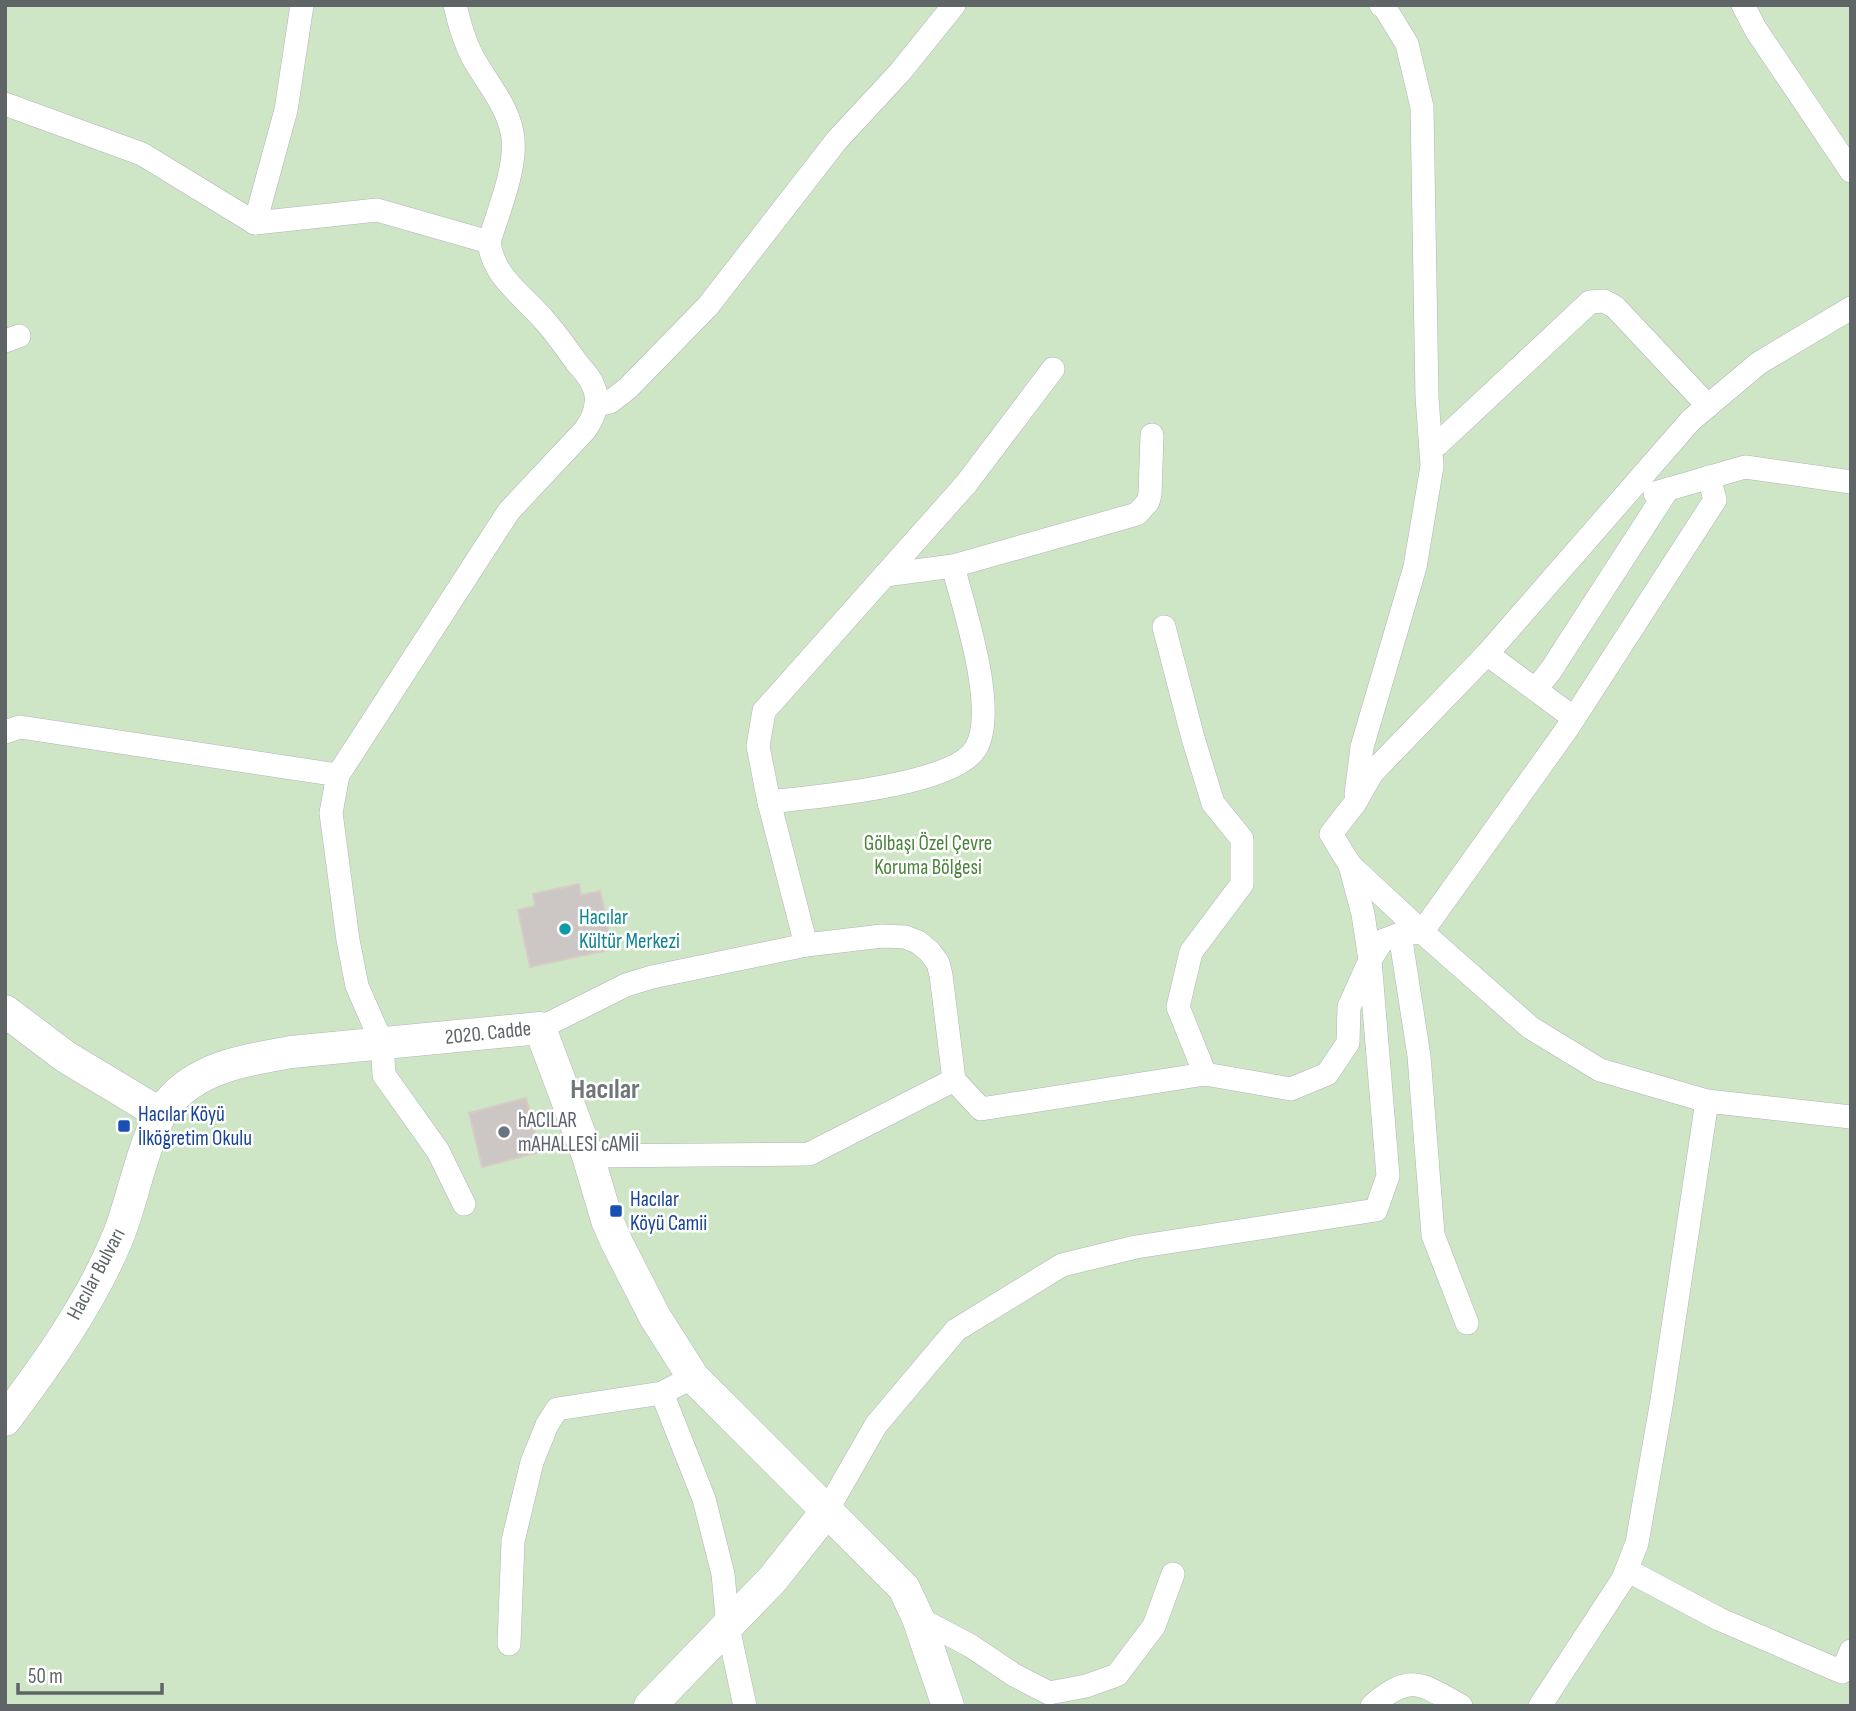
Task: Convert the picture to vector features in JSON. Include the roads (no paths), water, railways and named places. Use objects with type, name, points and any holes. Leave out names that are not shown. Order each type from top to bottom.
[{"type":"street","points":[[255,223],[286,110],[302,5]]},
{"type":"street","points":[[455,5],[459,25],[471,55],[503,106],[513,134],[512,160],[489,242],[495,264],[504,278],[545,320],[592,381],[596,395],[593,418],[585,430],[509,511],[338,775],[331,813],[357,986],[382,1043],[384,1075],[438,1151],[464,1204]]},
{"type":"street","points":[[596,405],[610,402],[628,388],[708,306],[837,140],[901,71],[954,5]]},
{"type":"street","points":[[1743,5],[1771,53],[1851,171]]},
{"type":"street","points":[[1355,803],[1362,747],[1415,567],[1432,466],[1427,397],[1422,107],[1407,44],[1385,6]]},
{"type":"street","points":[[5,104],[142,154],[255,223],[377,210],[489,242]]},
{"type":"street","points":[[1431,446],[1438,444],[1590,302],[1597,300],[1615,307],[1708,406]]},
{"type":"street","points":[[1851,308],[1759,363],[1691,420],[1488,654],[1372,773],[1355,803],[1331,834],[1350,865],[1411,933],[1531,1028],[1600,1070],[1707,1101],[1851,1116]]},
{"type":"street","points":[[806,945],[769,802],[758,746],[764,711],[966,484],[1054,369]]},
{"type":"street","points":[[885,575],[953,566],[1137,514],[1150,494],[1152,435]]},
{"type":"street","points":[[1618,504],[1745,467],[1851,482]]},
{"type":"street","points":[[588,1156],[809,1154],[954,1080],[981,1109],[1205,1074],[1291,1089],[1327,1074],[1348,1043],[1349,1007],[1370,960],[1382,941],[1411,933],[1574,718],[1715,500],[1709,477]]},
{"type":"street","points":[[1536,689],[1668,489]]},
{"type":"street","points":[[769,802],[868,790],[948,770],[967,758],[976,747],[983,719],[981,686],[953,566]]},
{"type":"street","points":[[1164,627],[1213,803],[1242,839],[1242,884],[1191,952],[1178,1006],[1205,1074]]},
{"type":"street","points":[[1488,654],[1574,718]]},
{"type":"street","points":[[10,726],[338,775]]},
{"type":"street","points":[[650,1706],[772,1580],[826,1512],[876,1424],[956,1330],[1062,1265],[1136,1247],[1376,1210],[1388,1176],[1370,960],[1363,914],[1350,865]]},
{"type":"street","points":[[1411,933],[1433,1235],[1467,1323]]},
{"type":"street","name":"2020. Cadde","points":[[159,1113],[181,1090],[215,1069],[232,1064],[291,1052],[540,1028],[626,985],[652,977],[806,945],[882,936],[905,937],[918,942],[938,963],[954,1080]]},
{"type":"street","points":[[5,1011],[66,1057],[159,1113]]},
{"type":"street","points":[[540,1028],[588,1156],[603,1208],[617,1243],[655,1317],[693,1377],[904,1588],[918,1618],[948,1706]]},
{"type":"street","points":[[1540,1706],[1623,1579],[1637,1543],[1707,1101]]},
{"type":"street","name":"Hacılar Bulvarı","points":[[5,1420],[62,1338],[106,1262],[129,1207],[159,1113]]},
{"type":"street","points":[[509,1644],[513,1541],[533,1462],[547,1425],[557,1409],[662,1393],[693,1377]]},
{"type":"street","points":[[662,1393],[704,1499],[723,1574],[728,1627],[745,1706]]},
{"type":"street","points":[[1627,1570],[1719,1619],[1842,1672],[1851,1651]]},
{"type":"street","points":[[918,1618],[1049,1693],[1086,1686],[1117,1675],[1154,1626],[1173,1574]]},
{"type":"street","points":[[1372,1706],[1389,1691],[1408,1684],[1424,1686],[1461,1706]]},
{"type":"place","name":"Hacılar Kültür Merkezi","points":[[565,929]]},
{"type":"place","name":"Hacılar Köyü İlköğretim Okulu","points":[[124,1126]]},
{"type":"place","name":"hACILAR mAHALLESİ cAMİİ","points":[[504,1132]]},
{"type":"place","name":"Hacılar Köyü Camii","points":[[616,1211]]},
{"type":"district","name":"Hacılar","points":[[605,1089]]},
{"type":"park label","name":"Gölbaşı Özel Çevre Koruma Bölgesi","points":[[928,855]]}]
